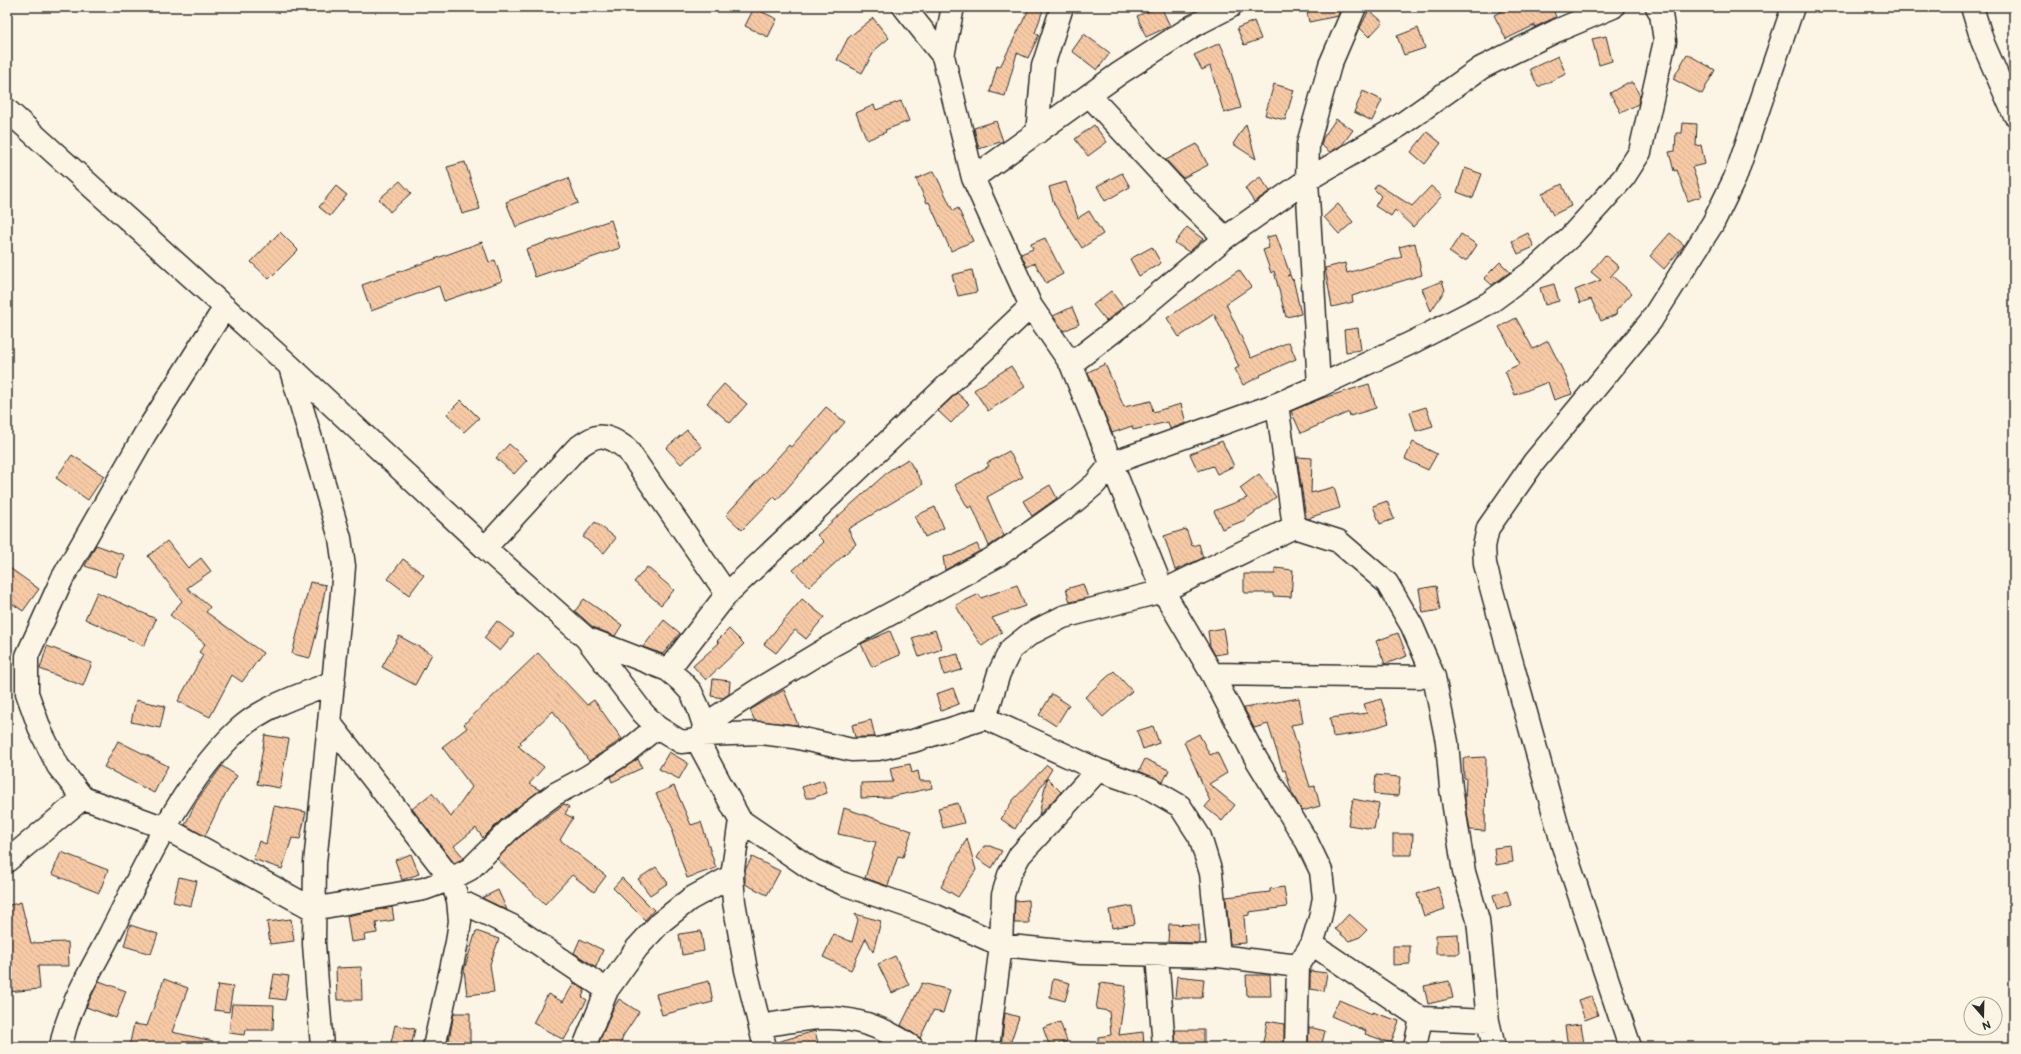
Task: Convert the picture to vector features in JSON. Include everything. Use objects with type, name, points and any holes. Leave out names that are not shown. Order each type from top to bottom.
[{"type":"street","points":[[904,7],[943,56],[973,178],[1031,306],[1071,364],[1163,591],[1212,674],[1255,757],[1307,842],[1321,871],[1324,898],[1320,918],[1312,944],[1298,966],[1296,1047]]},
{"type":"street","points":[[943,56],[953,7]]},
{"type":"street","points":[[1037,133],[1042,66],[1062,7]]},
{"type":"street","points":[[973,178],[1090,95],[1193,26],[1230,7]]},
{"type":"street","points":[[1319,386],[1307,180],[1308,144],[1330,65],[1355,7]]},
{"type":"street","points":[[1071,364],[1119,327],[1225,238],[1307,180],[1399,126],[1481,68],[1556,31],[1613,7]]},
{"type":"street","points":[[7,110],[290,366],[485,548],[586,638],[643,713],[657,727],[681,742],[701,733],[761,688],[831,646],[997,556],[1075,501],[1095,484],[1112,463],[1277,404],[1319,386],[1411,343],[1489,303],[1530,273],[1570,237],[1624,177],[1640,152],[1666,41],[1661,14],[1657,7]]},
{"type":"street","points":[[1630,1047],[1563,846],[1492,591],[1485,564],[1484,547],[1488,528],[1534,462],[1650,322],[1713,223],[1735,178],[1793,7]]},
{"type":"street","points":[[1972,7],[1983,42],[2014,114]]},
{"type":"street","points":[[1090,95],[1185,199],[1225,238]]},
{"type":"street","points":[[668,670],[727,594],[1031,306]]},
{"type":"street","points":[[225,307],[145,434],[62,578],[27,656],[27,693],[41,732],[58,766],[83,798],[165,828],[313,909],[424,889],[451,880],[470,869],[509,830],[532,811],[555,794],[587,777],[625,753],[657,727]]},
{"type":"street","points":[[290,366],[340,538],[344,566],[334,682],[315,863],[313,909],[322,1047]]},
{"type":"street","points":[[1277,404],[1294,527]]},
{"type":"street","points":[[485,548],[576,449],[587,441],[600,436],[611,437],[627,449],[727,594]]},
{"type":"street","points":[[985,718],[999,673],[1012,649],[1030,634],[1063,617],[1163,591],[1294,527],[1338,540],[1387,583],[1412,626],[1434,677],[1447,742],[1451,788],[1464,872],[1478,920],[1488,1021],[1494,1047]]},
{"type":"street","points":[[586,638],[668,670],[681,680],[691,692],[701,733],[740,820],[813,870],[844,884],[936,916],[1000,945],[1081,953],[1219,956],[1298,966]]},
{"type":"street","points":[[1212,674],[1434,677]]},
{"type":"street","points":[[61,1047],[75,1003],[165,828],[215,752],[240,728],[263,711],[334,682]]},
{"type":"street","points":[[701,733],[761,733],[794,737],[852,750],[878,749],[913,741],[985,718],[1098,770],[1149,788],[1180,806],[1200,837],[1211,873],[1219,956]]},
{"type":"street","points":[[329,722],[451,880],[458,900],[460,921],[457,942],[434,1047]]},
{"type":"street","points":[[988,1047],[1000,945],[1003,895],[1009,875],[1020,855],[1098,770]]},
{"type":"street","points":[[7,861],[83,798]]},
{"type":"street","points":[[740,820],[732,876],[738,928],[765,1047]]},
{"type":"street","points":[[584,1047],[608,990],[637,948],[661,922],[690,899],[732,876]]},
{"type":"street","points":[[458,900],[512,926],[608,990]]},
{"type":"street","points":[[1312,944],[1420,1018],[1488,1021]]},
{"type":"street","points":[[1157,955],[1164,1047]]},
{"type":"street","points":[[760,1026],[808,1018],[846,1018],[870,1025],[895,1035],[912,1047]]},
{"type":"street","points":[[1415,1047],[1420,1018]]},
{"type":"building","points":[[1030,7],[1044,7],[1035,33],[1039,35],[1028,58],[1017,53],[1005,96],[990,92],[997,66],[1000,67]]},
{"type":"building","points":[[1161,7],[1170,26],[1146,37],[1137,16]]},
{"type":"building","points":[[1306,7],[1341,7],[1338,16],[1309,22]]},
{"type":"building","points":[[1510,7],[1552,7],[1556,17],[1506,39],[1494,15]]},
{"type":"building","points":[[754,8],[777,19],[768,37],[745,26]]},
{"type":"building","points":[[1369,10],[1383,22],[1369,37],[1360,28]]},
{"type":"building","points":[[873,18],[889,38],[875,50],[862,73],[837,60],[848,38]]},
{"type":"building","points":[[1254,21],[1261,39],[1244,45],[1237,28]]},
{"type":"building","points":[[1418,28],[1425,48],[1404,55],[1397,36]]},
{"type":"building","points":[[1084,34],[1110,53],[1097,70],[1072,51]]},
{"type":"building","points":[[1606,36],[1612,61],[1599,65],[1592,39]]},
{"type":"building","points":[[1220,43],[1227,59],[1241,108],[1224,113],[1210,66],[1202,70],[1194,55]]},
{"type":"building","points":[[1687,54],[1715,70],[1702,94],[1673,79]]},
{"type":"building","points":[[1558,56],[1566,74],[1538,87],[1530,69]]},
{"type":"building","points":[[1627,83],[1633,83],[1640,96],[1638,104],[1621,113],[1610,93]]},
{"type":"building","points":[[1274,84],[1294,90],[1285,120],[1265,115]]},
{"type":"building","points":[[1363,91],[1382,100],[1372,121],[1354,112]]},
{"type":"building","points":[[901,101],[909,121],[885,130],[886,132],[867,140],[856,113],[874,105],[876,110]]},
{"type":"building","points":[[1336,119],[1353,130],[1342,145],[1330,152],[1321,145],[1323,138]]},
{"type":"building","points":[[996,121],[1003,141],[979,149],[974,128]]},
{"type":"building","points":[[1683,123],[1697,124],[1696,146],[1701,145],[1705,164],[1692,167],[1702,196],[1688,201],[1677,170],[1674,171],[1669,152],[1675,151],[1676,133],[1682,133]]},
{"type":"building","points":[[1246,124],[1256,159],[1233,144]]},
{"type":"building","points":[[1094,125],[1107,142],[1088,156],[1075,139]]},
{"type":"building","points":[[1427,132],[1441,143],[1425,164],[1411,152]]},
{"type":"building","points":[[1197,144],[1208,165],[1183,178],[1166,160]]},
{"type":"building","points":[[465,162],[480,209],[462,214],[447,167]]},
{"type":"building","points":[[1465,168],[1482,174],[1473,198],[1457,192]]},
{"type":"building","points":[[934,171],[953,211],[958,208],[973,241],[951,251],[929,202],[927,203],[916,179]]},
{"type":"building","points":[[1122,173],[1130,187],[1105,201],[1097,186]]},
{"type":"building","points":[[1260,177],[1270,191],[1254,202],[1245,188]]},
{"type":"building","points":[[568,178],[578,203],[516,227],[506,202]]},
{"type":"building","points":[[400,181],[411,193],[390,212],[379,199]]},
{"type":"building","points":[[1066,182],[1078,218],[1089,211],[1103,234],[1082,248],[1054,204],[1049,187]]},
{"type":"building","points":[[1377,184],[1412,206],[1431,186],[1442,196],[1413,227],[1395,210],[1391,216],[1375,206],[1381,196],[1374,189]]},
{"type":"building","points":[[1562,184],[1571,206],[1553,215],[1542,194]]},
{"type":"building","points":[[336,186],[347,195],[330,216],[319,207]]},
{"type":"building","points":[[1338,204],[1353,222],[1339,234],[1324,217]]},
{"type":"building","points":[[611,220],[620,248],[535,277],[526,249]]},
{"type":"building","points":[[1187,227],[1203,239],[1189,252],[1175,243]]},
{"type":"building","points":[[280,232],[298,250],[269,279],[251,262]]},
{"type":"building","points":[[1528,233],[1534,247],[1518,254],[1512,241]]},
{"type":"building","points":[[1670,233],[1684,245],[1664,269],[1650,256]]},
{"type":"building","points":[[1461,234],[1477,245],[1467,260],[1461,260],[1449,252]]},
{"type":"building","points":[[1276,235],[1290,274],[1287,276],[1290,275],[1292,280],[1293,279],[1301,314],[1286,317],[1274,271],[1271,273],[1263,250],[1269,248],[1267,237]]},
{"type":"building","points":[[1045,238],[1063,274],[1046,283],[1035,263],[1027,267],[1021,254],[1033,249],[1031,244]]},
{"type":"building","points":[[482,242],[489,262],[495,260],[502,281],[444,301],[439,286],[371,311],[362,285]]},
{"type":"building","points":[[1415,243],[1422,275],[1352,296],[1353,302],[1332,307],[1325,268],[1345,263],[1347,273],[1402,257],[1399,247]]},
{"type":"building","points":[[1152,247],[1161,263],[1139,276],[1130,259]]},
{"type":"building","points":[[1605,255],[1619,267],[1610,277],[1612,276],[1632,293],[1616,311],[1617,314],[1601,321],[1591,299],[1580,303],[1575,290],[1601,280],[1591,272]]},
{"type":"building","points":[[1500,262],[1510,272],[1492,285],[1484,278]]},
{"type":"building","points":[[972,270],[977,292],[958,296],[952,275]]},
{"type":"building","points":[[1239,270],[1251,287],[1226,304],[1251,358],[1289,342],[1296,359],[1260,375],[1261,376],[1243,385],[1235,369],[1239,367],[1214,314],[1179,337],[1167,318]]},
{"type":"building","points":[[1442,281],[1445,290],[1431,311],[1422,289]]},
{"type":"building","points":[[1554,284],[1559,301],[1545,305],[1540,288]]},
{"type":"building","points":[[1111,291],[1123,307],[1106,321],[1093,305]]},
{"type":"building","points":[[1072,307],[1079,324],[1064,331],[1053,316]]},
{"type":"building","points":[[1516,318],[1533,349],[1548,341],[1566,377],[1572,394],[1554,400],[1548,382],[1515,395],[1505,371],[1520,364],[1499,327]]},
{"type":"building","points":[[1358,328],[1361,350],[1346,352],[1344,330]]},
{"type":"building","points":[[1105,364],[1124,407],[1151,401],[1153,412],[1181,404],[1186,423],[1170,429],[1168,422],[1133,430],[1132,426],[1112,433],[1088,372]]},
{"type":"building","points":[[1011,366],[1025,387],[988,411],[974,390]]},
{"type":"building","points":[[724,384],[747,404],[730,423],[707,403]]},
{"type":"building","points":[[1369,384],[1376,408],[1350,416],[1349,412],[1301,433],[1291,411],[1323,398]]},
{"type":"building","points":[[957,393],[969,404],[951,423],[938,411]]},
{"type":"building","points":[[461,400],[479,418],[464,432],[447,414]]},
{"type":"building","points":[[826,407],[845,422],[777,500],[774,497],[742,530],[726,515],[789,445],[791,447]]},
{"type":"building","points":[[1426,407],[1433,426],[1416,431],[1410,412]]},
{"type":"building","points":[[687,430],[702,447],[681,464],[666,448]]},
{"type":"building","points":[[1222,441],[1234,466],[1217,474],[1213,466],[1198,471],[1190,454]]},
{"type":"building","points":[[1413,442],[1437,454],[1428,470],[1405,459]]},
{"type":"building","points":[[509,444],[527,460],[514,474],[496,458]]},
{"type":"building","points":[[1009,451],[1023,477],[987,497],[1004,536],[989,546],[972,506],[968,508],[955,485],[989,466],[987,463]]},
{"type":"building","points":[[72,455],[104,476],[88,500],[56,478]]},
{"type":"building","points":[[1297,457],[1312,458],[1311,493],[1334,487],[1340,508],[1311,517],[1310,519],[1306,518]]},
{"type":"building","points":[[908,459],[923,484],[848,529],[856,544],[809,587],[793,570],[824,542],[817,535],[890,470]]},
{"type":"building","points":[[1259,474],[1276,497],[1243,521],[1222,529],[1214,511],[1247,498],[1240,488]]},
{"type":"building","points":[[1050,485],[1057,498],[1032,516],[1023,501]]},
{"type":"building","points":[[1387,501],[1394,519],[1380,524],[1373,506]]},
{"type":"building","points":[[935,507],[944,528],[925,537],[915,516]]},
{"type":"building","points":[[595,522],[616,538],[604,553],[583,537]]},
{"type":"building","points":[[1186,529],[1192,546],[1199,544],[1203,558],[1175,570],[1164,536]]},
{"type":"building","points":[[167,541],[188,568],[201,558],[211,571],[187,588],[210,607],[206,612],[263,653],[242,682],[232,675],[210,717],[178,701],[203,655],[199,652],[205,644],[170,615],[182,601],[148,556]]},
{"type":"building","points":[[977,544],[980,551],[945,570],[943,557],[953,555]]},
{"type":"building","points":[[96,545],[124,555],[116,577],[85,566]]},
{"type":"building","points":[[403,559],[424,575],[409,595],[388,579]]},
{"type":"building","points":[[7,566],[39,589],[23,611],[7,600]]},
{"type":"building","points":[[647,567],[674,590],[661,605],[634,582]]},
{"type":"building","points":[[1275,568],[1293,570],[1291,597],[1273,596],[1273,593],[1244,593],[1244,574],[1275,574]]},
{"type":"building","points":[[310,582],[326,585],[310,658],[292,654]]},
{"type":"building","points":[[1083,584],[1088,598],[1070,602],[1066,589]]},
{"type":"building","points":[[1017,585],[1025,606],[992,618],[1002,632],[982,646],[963,619],[956,605],[979,594],[981,598]]},
{"type":"building","points":[[1436,586],[1440,610],[1423,613],[1419,589]]},
{"type":"building","points":[[97,592],[156,619],[144,646],[85,619]]},
{"type":"building","points":[[584,599],[622,625],[615,636],[593,627],[575,611]]},
{"type":"building","points":[[802,599],[824,617],[806,639],[795,630],[776,653],[764,644]]},
{"type":"building","points":[[664,620],[680,633],[663,654],[643,647]]},
{"type":"building","points":[[497,621],[514,634],[500,651],[484,638]]},
{"type":"building","points":[[1223,628],[1227,653],[1215,655],[1210,646],[1208,631]]},
{"type":"building","points":[[729,629],[744,644],[706,680],[693,666],[719,643],[717,641]]},
{"type":"building","points":[[935,630],[942,649],[919,657],[912,638]]},
{"type":"building","points":[[890,631],[900,655],[872,667],[861,644]]},
{"type":"building","points":[[1398,633],[1407,656],[1385,664],[1376,641]]},
{"type":"building","points":[[399,636],[432,654],[415,685],[382,667]]},
{"type":"building","points":[[47,646],[92,663],[83,686],[40,669]]},
{"type":"building","points":[[538,653],[587,705],[594,700],[622,739],[589,761],[553,711],[520,742],[522,744],[518,746],[544,767],[529,784],[540,790],[501,820],[483,838],[476,828],[454,846],[464,858],[454,863],[412,809],[432,793],[451,817],[472,787],[442,747],[467,728],[464,724]]},
{"type":"building","points":[[958,654],[962,670],[944,675],[940,658]]},
{"type":"building","points":[[1114,671],[1132,691],[1103,717],[1085,697]]},
{"type":"building","points":[[713,679],[730,681],[729,694],[723,698],[711,696]]},
{"type":"building","points":[[953,688],[959,704],[941,711],[936,694]]},
{"type":"building","points":[[784,690],[798,725],[755,721],[750,710]]},
{"type":"building","points":[[1052,694],[1069,705],[1056,726],[1039,715]]},
{"type":"building","points":[[1299,698],[1303,723],[1291,725],[1310,787],[1315,786],[1320,806],[1302,811],[1292,793],[1285,770],[1283,771],[1268,724],[1254,728],[1244,708]]},
{"type":"building","points":[[1381,699],[1389,723],[1360,733],[1333,737],[1330,718],[1367,713],[1364,704]]},
{"type":"building","points":[[136,700],[165,706],[160,728],[131,722]]},
{"type":"building","points":[[871,720],[875,737],[855,737],[852,725]]},
{"type":"building","points":[[1153,726],[1159,743],[1143,749],[1137,731]]},
{"type":"building","points":[[1199,734],[1210,755],[1217,752],[1227,773],[1209,784],[1235,805],[1222,821],[1205,807],[1210,801],[1184,742]]},
{"type":"building","points":[[265,735],[289,739],[280,788],[257,784]]},
{"type":"building","points":[[118,741],[168,766],[154,793],[104,767]]},
{"type":"building","points":[[669,752],[688,763],[679,779],[659,769]]},
{"type":"building","points":[[1486,757],[1485,831],[1470,830],[1465,800],[1466,778],[1464,778],[1463,758]]},
{"type":"building","points":[[638,759],[642,768],[612,782],[610,777]]},
{"type":"building","points":[[1145,759],[1169,770],[1163,782],[1139,771]]},
{"type":"building","points":[[910,764],[912,773],[918,771],[920,781],[931,781],[932,788],[890,797],[861,798],[861,783],[893,782],[890,768]]},
{"type":"building","points":[[1047,765],[1052,769],[1015,829],[1001,819],[1013,800]]},
{"type":"building","points":[[222,766],[237,776],[222,800],[205,836],[185,825],[196,802]]},
{"type":"building","points":[[1376,775],[1400,777],[1398,796],[1374,794]]},
{"type":"building","points":[[1047,778],[1061,792],[1039,815]]},
{"type":"building","points":[[823,780],[827,793],[812,798],[806,798],[802,787]]},
{"type":"building","points":[[674,786],[691,825],[701,822],[716,868],[687,878],[672,832],[674,831],[656,794]]},
{"type":"building","points":[[1353,799],[1379,804],[1374,829],[1348,825]]},
{"type":"building","points":[[958,803],[964,823],[943,828],[938,808]]},
{"type":"building","points":[[564,804],[569,807],[565,814],[573,818],[560,840],[606,876],[594,892],[572,875],[545,904],[497,859],[517,839]]},
{"type":"building","points":[[274,806],[306,812],[300,839],[292,838],[282,869],[253,859],[259,841],[266,844]]},
{"type":"building","points":[[844,808],[912,831],[903,857],[898,856],[888,886],[865,878],[876,842],[838,834]]},
{"type":"building","points":[[1393,834],[1413,834],[1412,855],[1393,855]]},
{"type":"building","points":[[967,838],[976,870],[958,897],[941,887]]},
{"type":"building","points":[[984,846],[990,846],[1002,851],[992,868],[977,858]]},
{"type":"building","points":[[1511,846],[1513,862],[1496,865],[1494,848]]},
{"type":"building","points":[[61,852],[108,870],[99,893],[52,874]]},
{"type":"building","points":[[411,854],[419,874],[402,880],[395,860]]},
{"type":"building","points":[[752,857],[780,871],[767,895],[745,884],[745,870]]},
{"type":"building","points":[[656,867],[668,883],[650,895],[638,879]]},
{"type":"building","points":[[179,877],[197,881],[191,906],[173,902]]},
{"type":"building","points":[[622,878],[654,910],[645,920],[613,888]]},
{"type":"building","points":[[1284,887],[1287,907],[1249,912],[1249,915],[1244,916],[1246,943],[1230,944],[1226,897],[1270,892],[1270,889]]},
{"type":"building","points":[[1438,887],[1445,909],[1424,916],[1417,894]]},
{"type":"building","points":[[498,890],[507,910],[482,898]]},
{"type":"building","points":[[1507,891],[1511,905],[1497,910],[1493,895]]},
{"type":"building","points":[[1028,900],[1029,923],[1014,923],[1015,901]]},
{"type":"building","points":[[21,902],[31,943],[68,942],[69,966],[38,966],[40,989],[7,992],[7,906]]},
{"type":"building","points":[[1132,906],[1135,924],[1112,928],[1109,910]]},
{"type":"building","points":[[392,907],[394,920],[376,923],[377,933],[364,935],[365,940],[351,942],[347,916]]},
{"type":"building","points":[[855,914],[881,921],[873,952],[866,938],[851,970],[823,957],[834,934],[852,942],[858,920]]},
{"type":"building","points":[[1349,914],[1367,930],[1360,937],[1349,941],[1335,929]]},
{"type":"building","points":[[291,919],[294,941],[270,944],[267,922]]},
{"type":"building","points":[[1169,924],[1199,925],[1199,943],[1168,942]]},
{"type":"building","points":[[130,925],[158,934],[151,954],[124,946]]},
{"type":"building","points":[[476,931],[499,939],[490,964],[494,992],[467,995],[464,970]]},
{"type":"building","points":[[701,931],[704,951],[682,955],[679,934]]},
{"type":"building","points":[[1458,934],[1459,954],[1436,954],[1436,935]]},
{"type":"building","points":[[580,939],[603,950],[596,967],[574,953]]},
{"type":"building","points":[[1393,946],[1410,946],[1410,964],[1393,965]]},
{"type":"building","points":[[895,956],[909,985],[892,993],[878,964]]},
{"type":"building","points":[[361,967],[362,1000],[337,1000],[336,968]]},
{"type":"building","points":[[1310,971],[1327,973],[1324,991],[1310,989]]},
{"type":"building","points":[[274,974],[289,976],[285,1000],[270,998]]},
{"type":"building","points":[[1246,975],[1270,975],[1271,996],[1247,996]]},
{"type":"building","points":[[1177,976],[1204,979],[1202,998],[1175,998]]},
{"type":"building","points":[[164,979],[188,988],[172,1032],[213,1041],[212,1047],[129,1047],[134,1024],[147,1026]]},
{"type":"building","points":[[1053,979],[1070,983],[1065,1001],[1050,997]]},
{"type":"building","points":[[99,981],[126,991],[116,1018],[86,1007]]},
{"type":"building","points":[[709,981],[713,1002],[662,1015],[656,994]]},
{"type":"building","points":[[1449,981],[1453,998],[1428,1004],[1424,986]]},
{"type":"building","points":[[574,983],[585,990],[582,997],[587,1000],[564,1040],[533,1023],[548,994],[563,1002]]},
{"type":"building","points":[[922,983],[950,990],[943,1013],[933,1011],[920,1038],[901,1025]]},
{"type":"building","points":[[1100,983],[1126,986],[1119,1035],[1143,1032],[1144,1047],[1098,1047],[1098,1037],[1111,1035],[1109,1011],[1096,1009]]},
{"type":"building","points":[[218,985],[233,987],[229,1012],[214,1010]]},
{"type":"building","points":[[1591,996],[1598,1015],[1585,1020],[1578,1000]]},
{"type":"building","points":[[619,999],[639,1012],[623,1036],[620,1047],[605,1047],[598,1045],[613,1009]]},
{"type":"building","points":[[1339,1000],[1372,1014],[1372,1012],[1399,1021],[1391,1043],[1365,1034],[1366,1031],[1331,1016]]},
{"type":"building","points":[[232,1004],[274,1005],[273,1030],[245,1030],[244,1035],[229,1033]]},
{"type":"building","points":[[454,1013],[470,1013],[470,1046],[448,1046]]},
{"type":"building","points":[[1005,1013],[1019,1017],[1009,1047],[1001,1047]]},
{"type":"building","points":[[1267,1021],[1284,1024],[1284,1041],[1282,1041],[1281,1046],[1263,1043]]},
{"type":"building","points":[[1060,1022],[1067,1041],[1050,1047],[1043,1028]]},
{"type":"building","points":[[1581,1024],[1584,1044],[1568,1047],[1565,1026]]},
{"type":"building","points":[[395,1025],[415,1029],[411,1047],[390,1047]]},
{"type":"building","points":[[1309,1027],[1325,1031],[1321,1047],[1308,1047]]},
{"type":"building","points":[[1175,1030],[1204,1030],[1204,1047],[1176,1047]]},
{"type":"building","points":[[815,1031],[819,1047],[777,1047],[777,1042]]}]
